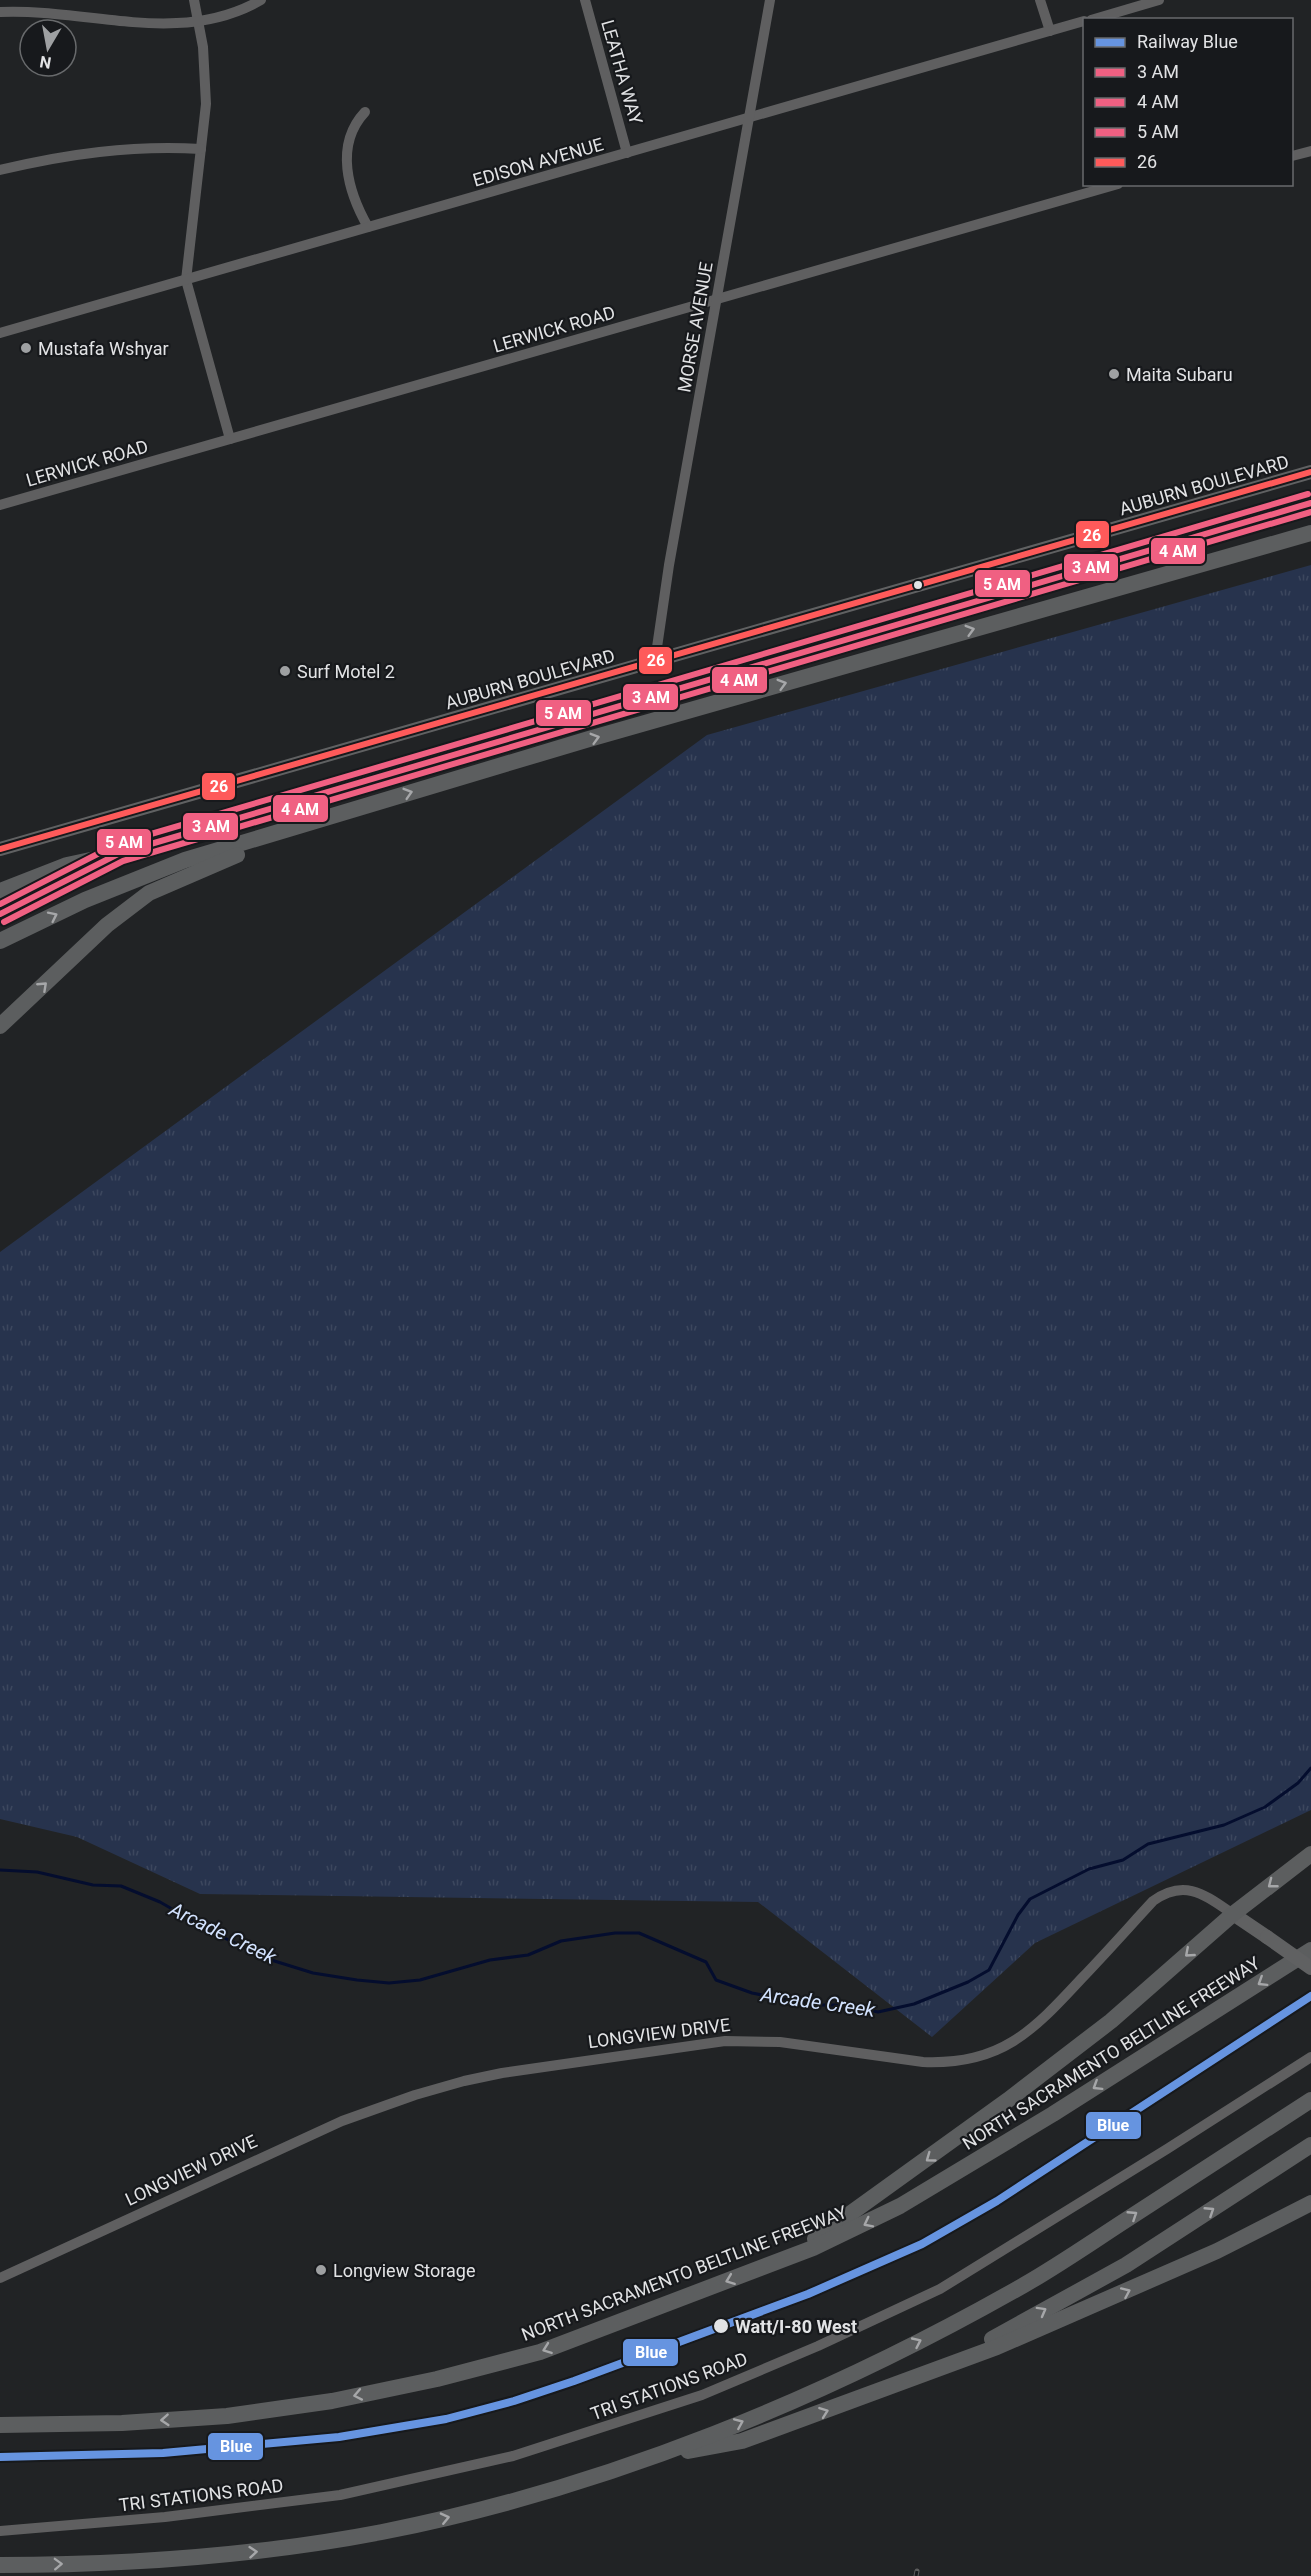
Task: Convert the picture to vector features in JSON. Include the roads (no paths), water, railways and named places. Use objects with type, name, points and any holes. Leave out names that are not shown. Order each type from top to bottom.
[{"type":"highway","points":[[0,891],[67,865],[120,853],[1311,503]]},
{"type":"highway","points":[[0,941],[85,900],[185,860],[589,739],[1311,533]]},
{"type":"highway","points":[[0,1026],[107,926],[149,893],[200,869],[352,810]]},
{"type":"highway","points":[[0,914],[120,853]]},
{"type":"highway","points":[[784,2259],[903,2177],[1111,2021],[1233,1914],[1311,1854]]},
{"type":"highway","name":"NORTH SACRAMENTO BELTLINE FREEWAY","points":[[0,2426],[122,2423],[227,2416],[332,2401],[437,2379],[540,2352],[784,2259],[842,2235],[920,2195],[1311,1950]]},
{"type":"highway","points":[[0,2565],[148,2561],[265,2550],[382,2532],[497,2506],[646,2459],[739,2423],[929,2336],[1025,2284],[1311,2100]]},
{"type":"highway","points":[[936,2370],[1126,2265],[1311,2145]]},
{"type":"highway","points":[[646,2459],[742,2441],[936,2370],[1108,2300],[1216,2251],[1311,2203]]},
{"type":"main road","name":"AUBURN BOULEVARD","points":[[0,849],[1311,472]]},
{"type":"main road","name":"LONGVIEW DRIVE","points":[[1233,1914],[1311,1968]]},
{"type":"street","points":[[194,0],[206,75],[206,104],[186,280],[230,439]]},
{"type":"street","points":[[0,12],[53,13],[151,25],[198,22],[236,12],[261,0]]},
{"type":"street","name":"LEATHA WAY","points":[[585,0],[627,153]]},
{"type":"street","name":"MORSE AVENUE","points":[[655,661],[669,565],[770,0]]},
{"type":"street","points":[[1040,0],[1050,31]]},
{"type":"street","points":[[1098,18],[1159,0]]},
{"type":"street","name":"EDISON AVENUE","points":[[0,333],[1083,21]]},
{"type":"street","points":[[364,112],[354,125],[347,157],[354,199],[368,227]]},
{"type":"street","points":[[0,170],[92,151],[146,147],[201,149]]},
{"type":"street","points":[[1293,156],[1311,151]]},
{"type":"street","name":"LERWICK ROAD","points":[[0,505],[1111,186]]},
{"type":"street","name":"LONGVIEW DRIVE","points":[[0,2278],[342,2121],[415,2095],[464,2081],[502,2073],[725,2041],[780,2042],[923,2061],[942,2062],[983,2055],[1012,2043],[1042,2021],[1153,1901],[1162,1895],[1173,1891],[1193,1890],[1233,1914]]},
{"type":"street","name":"TRI STATIONS ROAD","points":[[0,2531],[165,2517],[340,2494],[513,2456],[702,2396],[818,2346],[939,2289],[1158,2155],[1311,2057]]},
{"type":"waterway","name":"Arcade Creek","points":[[0,1870],[37,1872],[93,1885],[121,1886],[160,1902],[212,1932],[268,1959],[313,1973],[389,1983],[420,1980],[490,1960],[528,1955],[561,1941],[615,1933],[639,1933],[706,1962],[716,1980],[752,1993],[812,2005],[844,2005],[878,2012],[914,2004],[968,1982],[989,1970],[1018,1915],[1030,1899],[1089,1869],[1123,1860],[1148,1844],[1224,1825],[1265,1807],[1298,1783],[1311,1768]]},
{"type":"railway","points":[[916,2576],[917,2571]]},
{"type":"rail line","name":"Blue","points":[[0,2457],[163,2453],[339,2437],[446,2419],[514,2401],[574,2381],[808,2294],[922,2244],[997,2201],[1311,1996]]},
{"type":"place","name":"Mustafa Wshyar","points":[[26,348]]},
{"type":"place","name":"Maita Subaru","points":[[1114,374]]},
{"type":"place","name":"Surf Motel 2","points":[[285,671]]},
{"type":"place","name":"Longview Storage","points":[[321,2270]]},
{"type":"place","name":"Watt/I-80 West","points":[[721,2326]]}]
